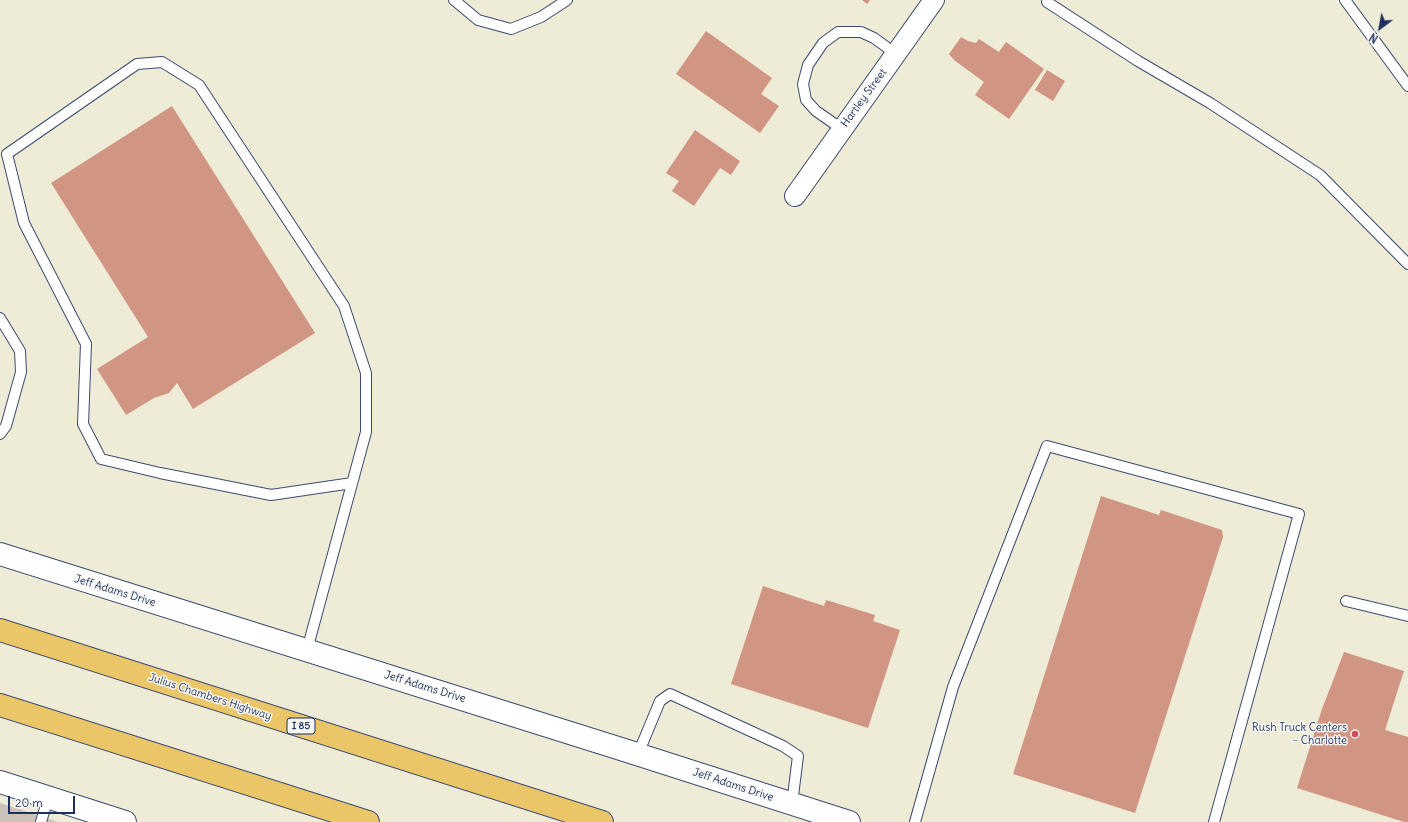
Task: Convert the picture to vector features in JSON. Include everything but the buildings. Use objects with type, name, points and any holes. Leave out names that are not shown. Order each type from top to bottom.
[{"type":"highway","name":"Julius Chambers Highway","points":[[0,630],[602,822]]},
{"type":"highway","points":[[0,705],[368,822]]},
{"type":"street","name":"Hartley Street","points":[[795,196],[934,0]]},
{"type":"street","name":"Jeff Adams Drive","points":[[0,554],[638,754],[849,822]]},
{"type":"street","points":[[0,782],[125,822]]},
{"type":"lane","points":[[454,0],[478,20],[511,29],[541,17],[567,0]]},
{"type":"lane","points":[[1345,0],[1408,86]]},
{"type":"lane","points":[[1047,2],[1138,61],[1210,103],[1320,175],[1408,264]]},
{"type":"lane","points":[[842,129],[816,111],[806,100],[803,84],[808,65],[823,43],[838,32],[861,32],[874,38],[896,54]]},
{"type":"lane","points":[[306,650],[352,483],[366,432],[366,373],[344,306],[199,85],[162,62],[137,64],[7,154],[24,223],[86,344],[83,424],[101,459],[160,473],[271,495],[352,483]]},
{"type":"lane","points":[[0,319],[20,352],[21,372],[6,426],[0,434]]},
{"type":"lane","points":[[915,822],[953,687],[1047,446],[1299,514],[1214,822]]},
{"type":"lane","points":[[1346,601],[1408,616]]},
{"type":"lane","points":[[638,754],[660,701],[670,694],[783,746],[798,756],[792,804]]},
{"type":"lane","points":[[41,822],[48,798]]},
{"type":"shaded area","points":[[0,803],[19,809],[58,822],[0,822]]},
{"type":"place","name":"Rush Truck Centers – Charlotte","points":[[1355,734]]}]
